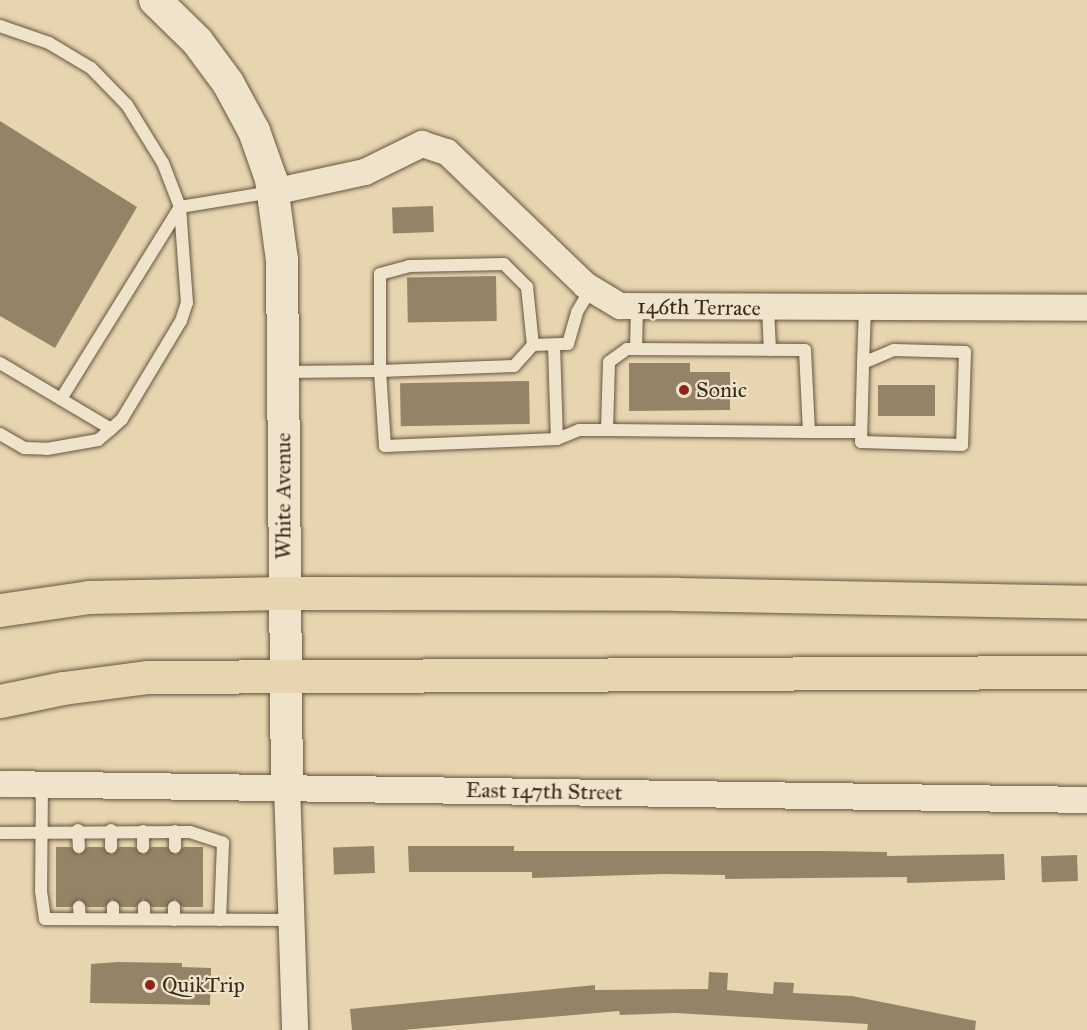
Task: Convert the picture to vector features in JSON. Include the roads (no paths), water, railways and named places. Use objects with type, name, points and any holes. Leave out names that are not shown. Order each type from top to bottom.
[{"type":"main road","points":[[0,610],[89,597],[283,593],[677,594],[1087,602]]},
{"type":"main road","points":[[0,701],[63,688],[148,677],[285,674],[1087,672]]},
{"type":"street","name":"White Avenue","points":[[165,3],[228,83],[254,131],[273,192],[282,260],[283,593],[290,920],[295,1030]]},
{"type":"street","name":"146th Terrace","points":[[273,192],[365,172],[422,144],[447,152],[591,289],[620,306],[637,308],[1087,308]]},
{"type":"street","name":"East 147th Street","points":[[0,784],[287,786],[1087,800]]},
{"type":"lane","points":[[0,26],[49,43],[91,68],[133,115],[163,163],[180,207],[187,303],[181,321],[122,419],[98,440],[47,449],[24,448],[0,434]]},
{"type":"lane","points":[[61,399],[180,207],[273,192]]},
{"type":"lane","points":[[533,345],[527,287],[504,264],[409,266],[380,274],[380,371],[385,446],[557,439],[579,430],[861,432]]},
{"type":"lane","points":[[282,372],[514,366],[533,345],[568,344],[577,312],[591,289]]},
{"type":"lane","points":[[636,349],[637,308]]},
{"type":"lane","points":[[768,308],[770,350]]},
{"type":"lane","points":[[863,363],[894,350],[964,352],[962,445],[861,442],[863,363],[865,308]]},
{"type":"lane","points":[[554,345],[557,439]]},
{"type":"lane","points":[[607,430],[609,362],[627,349],[805,350],[809,432]]},
{"type":"lane","points":[[0,363],[111,429]]},
{"type":"lane","points":[[42,784],[41,891],[45,919],[80,913],[144,913],[174,920],[290,920]]},
{"type":"lane","points":[[78,830],[78,847]]},
{"type":"lane","points":[[0,833],[78,830],[175,831],[190,832],[223,843],[220,920]]},
{"type":"lane","points":[[111,830],[111,847]]},
{"type":"lane","points":[[143,831],[143,847]]},
{"type":"lane","points":[[175,831],[175,847]]},
{"type":"lane","points":[[174,907],[174,920]]},
{"type":"place","name":"Sonic","points":[[684,390]]},
{"type":"place","name":"QuikTrip","points":[[150,985]]}]
